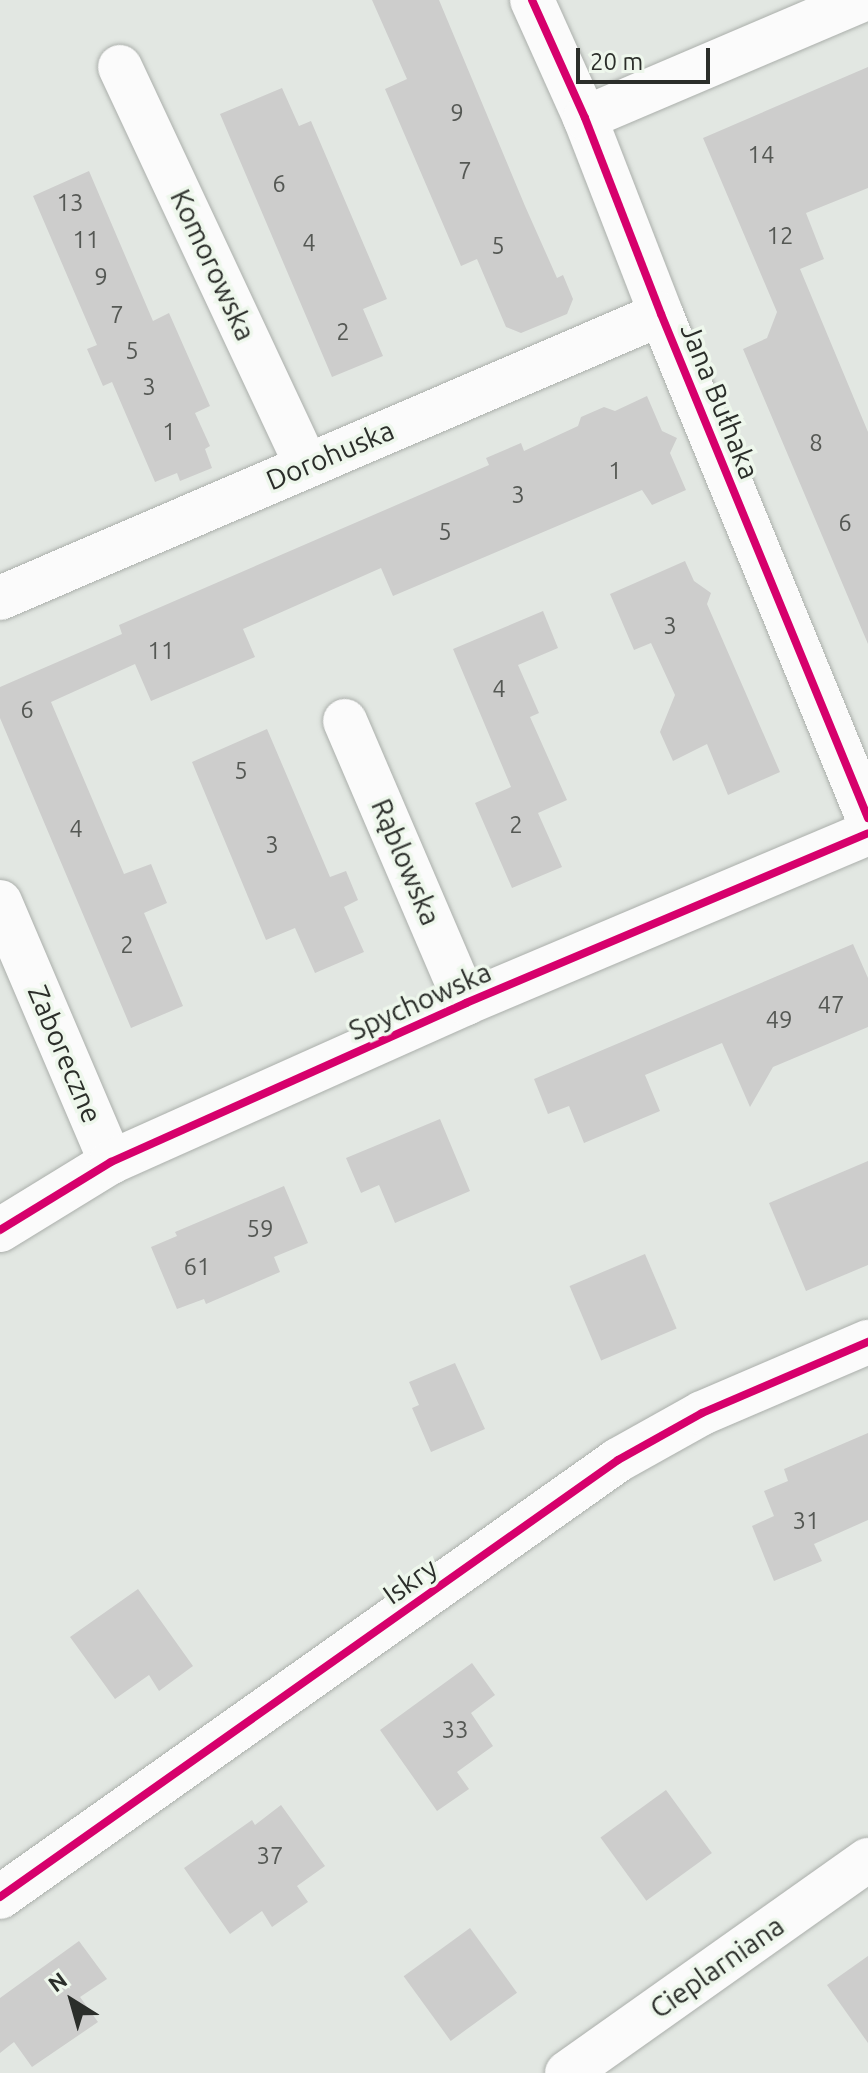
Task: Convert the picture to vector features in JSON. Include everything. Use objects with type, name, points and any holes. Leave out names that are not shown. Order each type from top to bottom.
[{"type":"street","name":"Jana Bułhaka","points":[[532,0],[585,118],[661,314],[868,818]]},
{"type":"street","points":[[585,118],[862,0]]},
{"type":"street","name":"Komorowska","points":[[120,67],[306,464]]},
{"type":"street","name":"Dorohuska","points":[[0,598],[661,314]]},
{"type":"street","name":"Rąblowska","points":[[345,721],[466,1003]]},
{"type":"street","name":"Spychowska","points":[[0,1230],[111,1162],[466,1003],[868,833]]},
{"type":"street","name":"Zaboreczne","points":[[0,902],[111,1162]]},
{"type":"street","name":"Iskry","points":[[0,1897],[618,1460],[702,1413],[868,1342]]},
{"type":"street","name":"Cieplarniana","points":[[567,2073],[868,1860]]},
{"type":"building","points":[[372,0],[439,0],[557,278],[563,275],[573,299],[567,314],[521,333],[506,327],[477,259],[461,266],[385,89],[407,79]]},
{"type":"building","points":[[868,67],[868,188],[806,213],[824,259],[800,269],[868,432],[868,644],[743,349],[767,338],[777,312],[703,138]]},
{"type":"building","points":[[282,88],[299,126],[311,121],[387,299],[363,309],[383,356],[332,377],[220,114]]},
{"type":"building","points":[[89,171],[153,321],[169,313],[210,406],[195,413],[210,446],[205,449],[212,468],[180,481],[177,473],[155,482],[112,382],[103,386],[87,349],[97,345],[33,196]]},
{"type":"building","points":[[647,396],[662,431],[677,438],[670,453],[686,490],[652,505],[642,490],[393,596],[381,568],[243,629],[255,657],[151,701],[135,664],[51,702],[124,874],[151,864],[167,903],[144,913],[183,1006],[131,1028],[0,718],[0,687],[122,634],[119,625],[489,465],[486,458],[521,443],[524,451],[578,426],[581,417],[604,407],[615,411]]},
{"type":"building","points":[[685,561],[694,581],[711,593],[707,604],[780,772],[728,795],[707,744],[673,761],[660,732],[675,695],[651,643],[634,650],[610,594]]},
{"type":"building","points":[[543,611],[558,648],[518,665],[539,713],[530,717],[567,800],[538,813],[562,867],[512,888],[475,803],[511,787],[453,649]]},
{"type":"building","points":[[267,729],[330,877],[346,871],[358,900],[344,907],[364,952],[315,973],[295,928],[266,940],[192,762]]},
{"type":"building","points":[[853,944],[868,978],[868,1027],[773,1067],[750,1107],[722,1043],[645,1075],[660,1111],[584,1143],[569,1106],[548,1114],[534,1079]]},
{"type":"building","points":[[440,1119],[470,1191],[395,1223],[379,1185],[361,1193],[346,1158]]},
{"type":"building","points":[[868,1161],[868,1265],[806,1291],[769,1203]]},
{"type":"building","points":[[284,1186],[308,1243],[274,1257],[280,1272],[206,1304],[204,1299],[177,1309],[151,1247],[177,1236],[175,1232]]},
{"type":"building","points":[[645,1254],[677,1329],[601,1361],[570,1286]]},
{"type":"building","points":[[455,1363],[485,1429],[431,1452],[412,1408],[419,1405],[409,1382]]},
{"type":"building","points":[[868,1433],[868,1520],[814,1544],[822,1561],[774,1581],[752,1526],[774,1516],[764,1491],[788,1481],[784,1469]]},
{"type":"building","points":[[138,1589],[193,1666],[159,1691],[149,1675],[115,1699],[70,1637]]},
{"type":"building","points":[[472,1663],[495,1695],[471,1713],[493,1746],[457,1772],[469,1789],[437,1811],[380,1730]]},
{"type":"building","points":[[666,1790],[712,1853],[646,1901],[600,1838]]},
{"type":"building","points":[[281,1805],[325,1866],[297,1886],[308,1902],[272,1927],[262,1911],[230,1934],[184,1868],[252,1820],[255,1825]]},
{"type":"building","points":[[470,1928],[517,1993],[451,2041],[404,1976]]},
{"type":"building","points":[[79,1941],[107,1979],[80,1997],[98,2022],[32,2067],[14,2042],[0,2053],[0,1998]]},
{"type":"building","points":[[868,1956],[868,2043],[827,1985]]},
{"type":"cycle path","points":[[532,0],[585,118],[661,314],[868,818]]},
{"type":"cycle path","points":[[0,1230],[111,1162],[466,1003],[868,833]]},
{"type":"cycle path","points":[[0,1897],[618,1460],[702,1413],[868,1342]]}]
